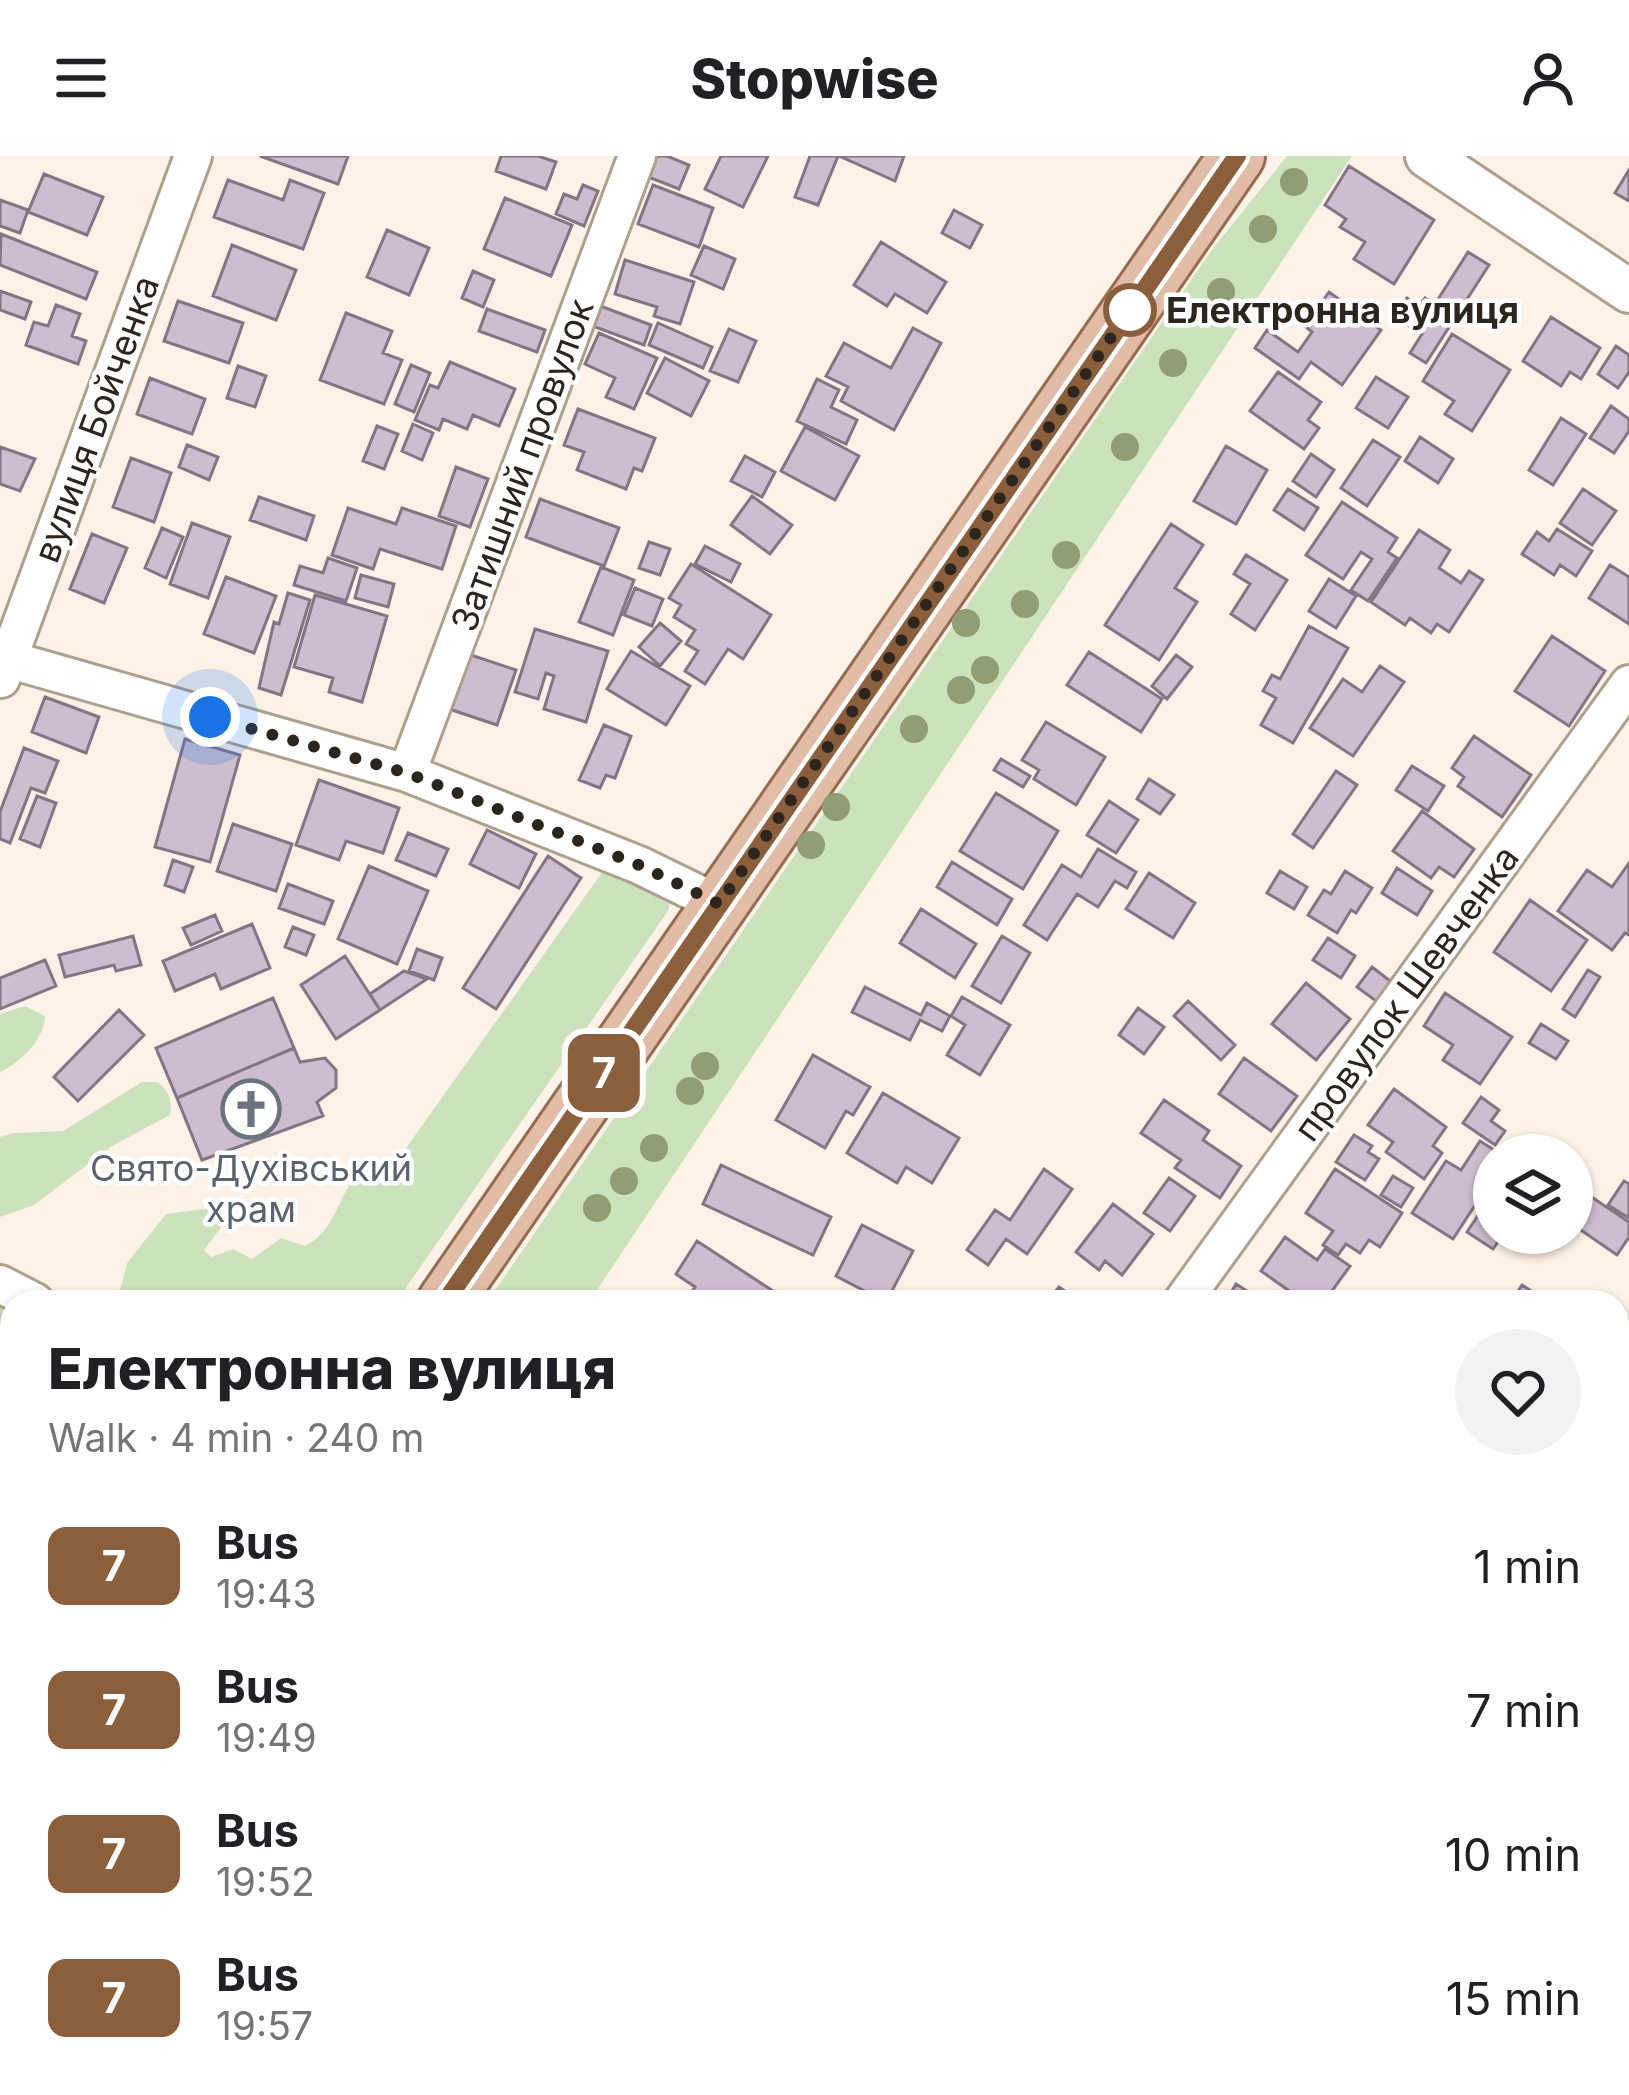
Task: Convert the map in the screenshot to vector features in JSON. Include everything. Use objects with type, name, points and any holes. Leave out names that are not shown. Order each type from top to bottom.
[{"type":"main road","points":[[454,1290],[1238,156]]},
{"type":"street","name":"вулиця Бойченка","points":[[3,666],[193,156]]},
{"type":"street","name":"Затишний провулок","points":[[407,773],[637,156]]},
{"type":"street","points":[[1427,156],[1629,292]]},
{"type":"street","points":[[3,666],[407,773],[639,865],[719,904]]},
{"type":"street","name":"провулок Шевченка","points":[[1191,1290],[1629,684]]},
{"type":"green space","points":[[1287,156],[1352,156],[597,1290],[495,1290],[1211,251]]},
{"type":"green space","points":[[608,864],[664,892],[670,903],[668,911],[404,1290],[120,1290],[127,1263],[166,1214],[212,1208],[223,1213],[226,1221],[204,1250],[211,1257],[233,1249],[252,1259],[281,1238],[305,1246],[328,1225],[359,1174],[388,1161],[394,1165]]},
{"type":"green space","points":[[25,1006],[45,1016],[44,1025],[23,1056],[0,1072],[0,1014]]},
{"type":"green space","points":[[142,1082],[158,1082],[165,1089],[170,1115],[112,1146],[34,1205],[0,1217],[0,1137],[63,1131]]},
{"type":"building","points":[[260,156],[348,156],[338,184]]},
{"type":"building","points":[[501,156],[538,156],[556,162],[546,189],[496,171]]},
{"type":"building","points":[[651,156],[667,156],[689,165],[679,189],[643,175]]},
{"type":"building","points":[[721,156],[768,156],[743,207],[705,189]]},
{"type":"building","points":[[810,156],[838,156],[818,205],[795,197]]},
{"type":"building","points":[[839,156],[904,156],[895,181]]},
{"type":"building","points":[[1349,166],[1434,220],[1394,284],[1354,259],[1365,242],[1340,227],[1346,219],[1325,205]]},
{"type":"building","points":[[1629,170],[1629,201],[1615,193]]},
{"type":"building","points":[[44,174],[103,197],[87,235],[28,212]]},
{"type":"building","points":[[228,180],[283,200],[290,180],[324,193],[303,249],[214,217]]},
{"type":"building","points":[[583,185],[598,191],[584,226],[556,214],[564,194],[577,199]]},
{"type":"building","points":[[653,185],[713,208],[699,247],[638,224]]},
{"type":"building","points":[[505,198],[572,225],[551,276],[484,249]]},
{"type":"building","points":[[0,200],[28,210],[20,233],[0,226]]},
{"type":"building","points":[[954,210],[982,225],[970,248],[942,233]]},
{"type":"building","points":[[387,230],[429,248],[409,295],[367,277]]},
{"type":"building","points":[[1,234],[97,272],[86,299],[0,265]]},
{"type":"building","points":[[881,242],[946,282],[927,313],[895,294],[887,306],[854,285]]},
{"type":"building","points":[[232,245],[296,270],[276,320],[213,296]]},
{"type":"building","points":[[704,246],[735,259],[723,289],[691,275]]},
{"type":"building","points":[[1468,252],[1489,265],[1426,363],[1410,353],[1422,334],[1395,317],[1407,298],[1419,306],[1425,298],[1435,304]]},
{"type":"building","points":[[625,260],[694,282],[680,324],[654,316],[657,307],[615,294]]},
{"type":"building","points":[[473,271],[494,280],[483,307],[462,298]]},
{"type":"building","points":[[0,291],[31,302],[25,319],[0,310]]},
{"type":"building","points":[[1329,292],[1381,330],[1342,385],[1311,362],[1299,379],[1255,348],[1267,330],[1298,352],[1312,332],[1305,326]]},
{"type":"building","points":[[178,301],[243,323],[229,363],[164,341]]},
{"type":"building","points":[[595,304],[651,325],[644,345],[587,324]]},
{"type":"building","points":[[56,305],[80,314],[72,336],[86,341],[78,364],[26,345],[34,322],[48,326]]},
{"type":"building","points":[[487,309],[545,330],[537,352],[479,331]]},
{"type":"building","points":[[346,313],[392,331],[383,353],[402,360],[384,404],[320,380]]},
{"type":"building","points":[[1551,317],[1600,348],[1581,379],[1570,372],[1561,386],[1523,361]]},
{"type":"building","points":[[658,323],[712,347],[703,368],[649,345]]},
{"type":"building","points":[[913,328],[941,343],[894,430],[841,401],[848,387],[826,376],[844,343],[891,368]]},
{"type":"building","points":[[729,329],[756,341],[738,382],[710,371]]},
{"type":"building","points":[[599,333],[657,358],[634,409],[606,397],[615,378],[585,364]]},
{"type":"building","points":[[1452,334],[1510,370],[1472,431],[1445,414],[1454,401],[1423,381]]},
{"type":"building","points":[[1616,346],[1629,355],[1629,372],[1618,388],[1598,374]]},
{"type":"building","points":[[665,358],[709,381],[691,416],[647,393]]},
{"type":"building","points":[[450,362],[515,389],[499,426],[473,415],[467,429],[443,419],[439,430],[415,420],[430,385],[438,388]]},
{"type":"building","points":[[411,365],[430,373],[414,412],[395,404]]},
{"type":"building","points":[[238,366],[266,376],[255,407],[227,398]]},
{"type":"building","points":[[1278,372],[1321,402],[1308,420],[1319,428],[1304,449],[1250,411]]},
{"type":"building","points":[[1376,377],[1408,397],[1388,428],[1356,408]]},
{"type":"building","points":[[150,378],[205,399],[192,434],[137,414]]},
{"type":"building","points":[[817,379],[839,390],[831,407],[857,420],[846,444],[797,421]]},
{"type":"building","points":[[1611,406],[1629,419],[1629,431],[1614,453],[1590,438]]},
{"type":"building","points":[[578,409],[655,438],[642,471],[634,468],[626,489],[577,470],[584,452],[564,445]]},
{"type":"building","points":[[1561,418],[1586,434],[1553,485],[1529,470]]},
{"type":"building","points":[[413,424],[433,433],[422,460],[402,451]]},
{"type":"building","points":[[377,426],[398,434],[384,469],[363,461]]},
{"type":"building","points":[[805,427],[859,456],[835,500],[781,471]]},
{"type":"building","points":[[1420,437],[1453,459],[1438,483],[1405,461]]},
{"type":"building","points":[[1373,440],[1400,457],[1367,506],[1341,488]]},
{"type":"building","points":[[187,445],[218,457],[209,480],[179,467]]},
{"type":"building","points":[[1226,446],[1267,470],[1236,524],[1194,501]]},
{"type":"building","points":[[0,447],[35,459],[20,491],[0,484]]},
{"type":"building","points":[[1311,454],[1334,470],[1316,497],[1293,481]]},
{"type":"building","points":[[745,456],[775,472],[762,497],[731,481]]},
{"type":"building","points":[[131,458],[171,473],[154,522],[113,507]]},
{"type":"building","points":[[456,467],[488,479],[470,527],[439,516]]},
{"type":"building","points":[[1288,489],[1318,508],[1304,530],[1274,510]]},
{"type":"building","points":[[1583,489],[1616,511],[1592,545],[1560,523]]},
{"type":"building","points":[[752,496],[792,525],[770,554],[731,525]]},
{"type":"building","points":[[259,497],[314,516],[306,540],[250,520]]},
{"type":"building","points":[[540,499],[619,528],[604,566],[526,537]]},
{"type":"building","points":[[1342,502],[1397,538],[1388,552],[1397,558],[1368,601],[1351,590],[1372,559],[1361,552],[1343,579],[1306,555]]},
{"type":"building","points":[[348,508],[396,524],[402,508],[456,526],[442,569],[380,549],[373,569],[332,555]]},
{"type":"building","points":[[192,523],[230,537],[208,598],[170,584]]},
{"type":"building","points":[[1171,524],[1203,545],[1175,588],[1197,602],[1159,660],[1105,625]]},
{"type":"building","points":[[162,528],[183,537],[166,578],[145,568]]},
{"type":"building","points":[[1557,529],[1592,551],[1576,576],[1560,565],[1554,575],[1522,554],[1537,532],[1549,541]]},
{"type":"building","points":[[1419,530],[1450,550],[1439,568],[1461,583],[1469,571],[1483,580],[1449,632],[1437,624],[1431,633],[1410,618],[1405,625],[1371,602]]},
{"type":"building","points":[[92,534],[127,548],[104,603],[70,589]]},
{"type":"building","points":[[649,542],[670,549],[660,575],[639,568]]},
{"type":"building","points":[[705,546],[740,564],[731,582],[695,564]]},
{"type":"building","points":[[1246,555],[1287,580],[1255,630],[1231,614],[1250,584],[1234,574]]},
{"type":"building","points":[[328,558],[357,568],[346,601],[294,585],[300,566],[323,573]]},
{"type":"building","points":[[691,564],[771,615],[743,659],[728,649],[705,684],[685,671],[698,651],[686,644],[695,630],[674,617],[681,605],[669,598]]},
{"type":"building","points":[[1610,565],[1629,577],[1629,624],[1589,598]]},
{"type":"building","points":[[601,567],[634,580],[613,635],[579,622]]},
{"type":"building","points":[[361,575],[394,584],[388,607],[355,598]]},
{"type":"building","points":[[226,577],[276,596],[254,653],[204,634]]},
{"type":"building","points":[[1329,579],[1356,596],[1336,628],[1309,611]]},
{"type":"building","points":[[635,588],[663,599],[652,626],[624,615]]},
{"type":"building","points":[[288,593],[310,600],[281,695],[259,688],[274,622],[279,624]]},
{"type":"building","points":[[315,595],[387,616],[362,702],[329,692],[333,678],[294,667]]},
{"type":"building","points":[[660,623],[681,641],[660,666],[639,647]]},
{"type":"building","points":[[1309,626],[1348,648],[1293,743],[1261,725],[1276,698],[1263,691],[1272,675],[1280,679]]},
{"type":"building","points":[[535,629],[608,651],[586,722],[544,709],[554,676],[546,673],[538,699],[515,692]]},
{"type":"building","points":[[1552,636],[1605,671],[1569,726],[1515,691]]},
{"type":"building","points":[[631,651],[690,686],[666,725],[607,689]]},
{"type":"building","points":[[1089,652],[1162,699],[1141,732],[1067,685]]},
{"type":"building","points":[[468,654],[516,670],[497,725],[449,709]]},
{"type":"building","points":[[1176,655],[1192,667],[1167,699],[1152,686]]},
{"type":"building","points":[[1380,666],[1404,682],[1353,756],[1310,728],[1343,679],[1362,692]]},
{"type":"building","points":[[45,697],[99,717],[86,753],[32,732]]},
{"type":"building","points":[[1046,722],[1105,757],[1076,805],[1034,779],[1039,770],[1022,760]]},
{"type":"building","points":[[604,725],[631,736],[615,778],[606,775],[600,788],[579,780]]},
{"type":"building","points":[[1474,736],[1531,775],[1502,817],[1458,786],[1464,777],[1452,768]]},
{"type":"building","points":[[185,739],[240,755],[210,862],[155,847]]},
{"type":"building","points":[[24,748],[58,761],[45,793],[31,788],[10,843],[0,839],[0,812]]},
{"type":"building","points":[[1001,759],[1030,776],[1023,787],[994,770]]},
{"type":"building","points":[[1412,766],[1444,786],[1428,811],[1396,790]]},
{"type":"building","points":[[1336,771],[1357,785],[1313,848],[1293,834]]},
{"type":"building","points":[[1149,779],[1174,795],[1160,814],[1137,799]]},
{"type":"building","points":[[319,780],[399,808],[383,853],[346,841],[339,860],[296,845]]},
{"type":"building","points":[[996,793],[1058,831],[1023,889],[960,851]]},
{"type":"building","points":[[37,796],[56,803],[40,847],[20,839]]},
{"type":"building","points":[[1109,801],[1138,820],[1116,853],[1087,835]]},
{"type":"building","points":[[1422,811],[1474,849],[1454,877],[1439,867],[1431,878],[1393,851]]},
{"type":"building","points":[[233,824],[292,844],[276,891],[217,871]]},
{"type":"building","points":[[487,830],[536,854],[519,888],[470,864]]},
{"type":"building","points":[[408,833],[448,849],[436,876],[396,860]]},
{"type":"building","points":[[1098,849],[1136,872],[1127,888],[1115,881],[1098,907],[1077,894],[1047,940],[1024,925],[1062,865],[1081,877]]},
{"type":"building","points":[[548,856],[581,878],[496,1009],[463,988]]},
{"type":"building","points":[[173,860],[193,867],[184,892],[165,885]]},
{"type":"building","points":[[952,862],[1012,899],[997,925],[937,887]]},
{"type":"building","points":[[1629,863],[1629,935],[1625,933],[1612,950],[1558,911],[1587,870],[1612,887]]},
{"type":"building","points":[[369,866],[428,891],[397,964],[338,939]]},
{"type":"building","points":[[1397,868],[1432,891],[1417,915],[1382,893]]},
{"type":"building","points":[[1280,871],[1307,887],[1294,909],[1267,893]]},
{"type":"building","points":[[1345,871],[1372,888],[1337,933],[1308,915],[1324,890],[1331,894]]},
{"type":"building","points":[[1149,873],[1195,903],[1173,938],[1126,909]]},
{"type":"building","points":[[288,884],[333,901],[324,924],[279,908]]},
{"type":"building","points":[[1530,900],[1587,940],[1551,991],[1494,952]]},
{"type":"building","points":[[921,909],[976,944],[955,978],[900,943]]},
{"type":"building","points":[[215,915],[222,931],[191,945],[183,928]]},
{"type":"building","points":[[252,924],[270,968],[221,989],[215,974],[175,991],[163,961]]},
{"type":"building","points":[[293,927],[314,935],[306,955],[285,947]]},
{"type":"building","points":[[133,936],[141,965],[116,971],[114,965],[65,977],[59,955]]},
{"type":"building","points":[[1002,936],[1030,953],[1001,1003],[972,986]]},
{"type":"building","points":[[1328,938],[1355,956],[1341,978],[1313,960]]},
{"type":"building","points":[[417,949],[442,958],[434,980],[409,971]]},
{"type":"building","points":[[345,956],[380,1010],[336,1039],[301,985]]},
{"type":"building","points":[[45,960],[56,986],[0,1009],[0,978]]},
{"type":"building","points":[[1372,967],[1394,984],[1380,1004],[1357,987]]},
{"type":"building","points":[[1588,970],[1600,977],[1575,1017],[1563,1009]]},
{"type":"building","points":[[404,971],[427,979],[380,1010],[370,994]]},
{"type":"building","points":[[1306,983],[1350,1019],[1316,1060],[1272,1024]]},
{"type":"building","points":[[865,987],[921,1015],[927,1003],[950,1016],[942,1031],[920,1020],[910,1040],[852,1012]]},
{"type":"building","points":[[1445,993],[1512,1037],[1480,1084],[1443,1060],[1453,1045],[1424,1026]]},
{"type":"building","points":[[962,997],[1010,1025],[980,1075],[947,1055],[965,1025],[951,1016]]},
{"type":"building","points":[[273,998],[294,1048],[177,1098],[156,1048]]},
{"type":"building","points":[[1188,1001],[1235,1045],[1221,1060],[1174,1016]]},
{"type":"building","points":[[1138,1008],[1164,1027],[1144,1054],[1119,1035]]},
{"type":"building","points":[[119,1010],[144,1035],[78,1101],[54,1077]]},
{"type":"building","points":[[1541,1024],[1568,1041],[1556,1059],[1529,1043]]},
{"type":"building","name":"Свято-Духівський храм","points":[[294,1048],[300,1062],[325,1058],[336,1070],[336,1088],[317,1102],[323,1116],[202,1160],[177,1098]]},
{"type":"building","points":[[813,1055],[870,1087],[853,1115],[846,1111],[825,1148],[776,1120]]},
{"type":"building","points":[[1244,1058],[1297,1096],[1271,1131],[1219,1094]]},
{"type":"building","points":[[1394,1089],[1446,1127],[1433,1146],[1442,1153],[1424,1179],[1386,1152],[1393,1142],[1368,1125]]},
{"type":"building","points":[[883,1093],[959,1138],[932,1183],[906,1167],[897,1183],[847,1153]]},
{"type":"building","points":[[1481,1097],[1499,1110],[1491,1121],[1505,1131],[1479,1134],[1463,1123]]},
{"type":"building","points":[[1164,1100],[1209,1131],[1203,1140],[1241,1166],[1220,1198],[1175,1168],[1181,1160],[1141,1133]]},
{"type":"building","points":[[1354,1135],[1372,1146],[1368,1152],[1379,1159],[1365,1180],[1336,1162]]},
{"type":"building","points":[[1473,1152],[1473,1208],[1453,1239],[1412,1213],[1446,1161],[1461,1170]]},
{"type":"building","points":[[721,1165],[831,1217],[813,1255],[703,1204]]},
{"type":"building","points":[[1044,1169],[1072,1189],[1027,1254],[1006,1239],[988,1265],[967,1250],[995,1210],[1010,1220]]},
{"type":"building","points":[[1335,1169],[1402,1213],[1380,1247],[1369,1240],[1360,1253],[1346,1244],[1338,1255],[1323,1245],[1333,1231],[1306,1213]]},
{"type":"building","points":[[1393,1176],[1413,1188],[1401,1207],[1381,1195]]},
{"type":"building","points":[[1169,1178],[1195,1196],[1170,1231],[1144,1213]]},
{"type":"building","points":[[1624,1181],[1629,1184],[1629,1218],[1608,1205]]},
{"type":"building","points":[[1593,1198],[1629,1222],[1629,1237],[1617,1255],[1593,1238]]},
{"type":"building","points":[[1113,1204],[1153,1234],[1122,1275],[1105,1261],[1099,1270],[1076,1252]]},
{"type":"building","points":[[862,1225],[913,1251],[892,1290],[863,1290],[836,1276]]},
{"type":"building","points":[[1285,1237],[1317,1260],[1325,1249],[1350,1266],[1333,1290],[1288,1290],[1261,1271]]},
{"type":"building","points":[[697,1241],[771,1290],[693,1290],[676,1274]]},
{"type":"bus line","name":"7","points":[[453,1290],[1237,156]]},
{"type":"place","name":"Електронна вулиця","points":[[1130,310]]},
{"type":"place","name":"Свято-Духівський храм","points":[[251,1109]]},
{"type":"route","points":[[210,717],[407,773],[639,865],[719,904],[1130,310]]}]
